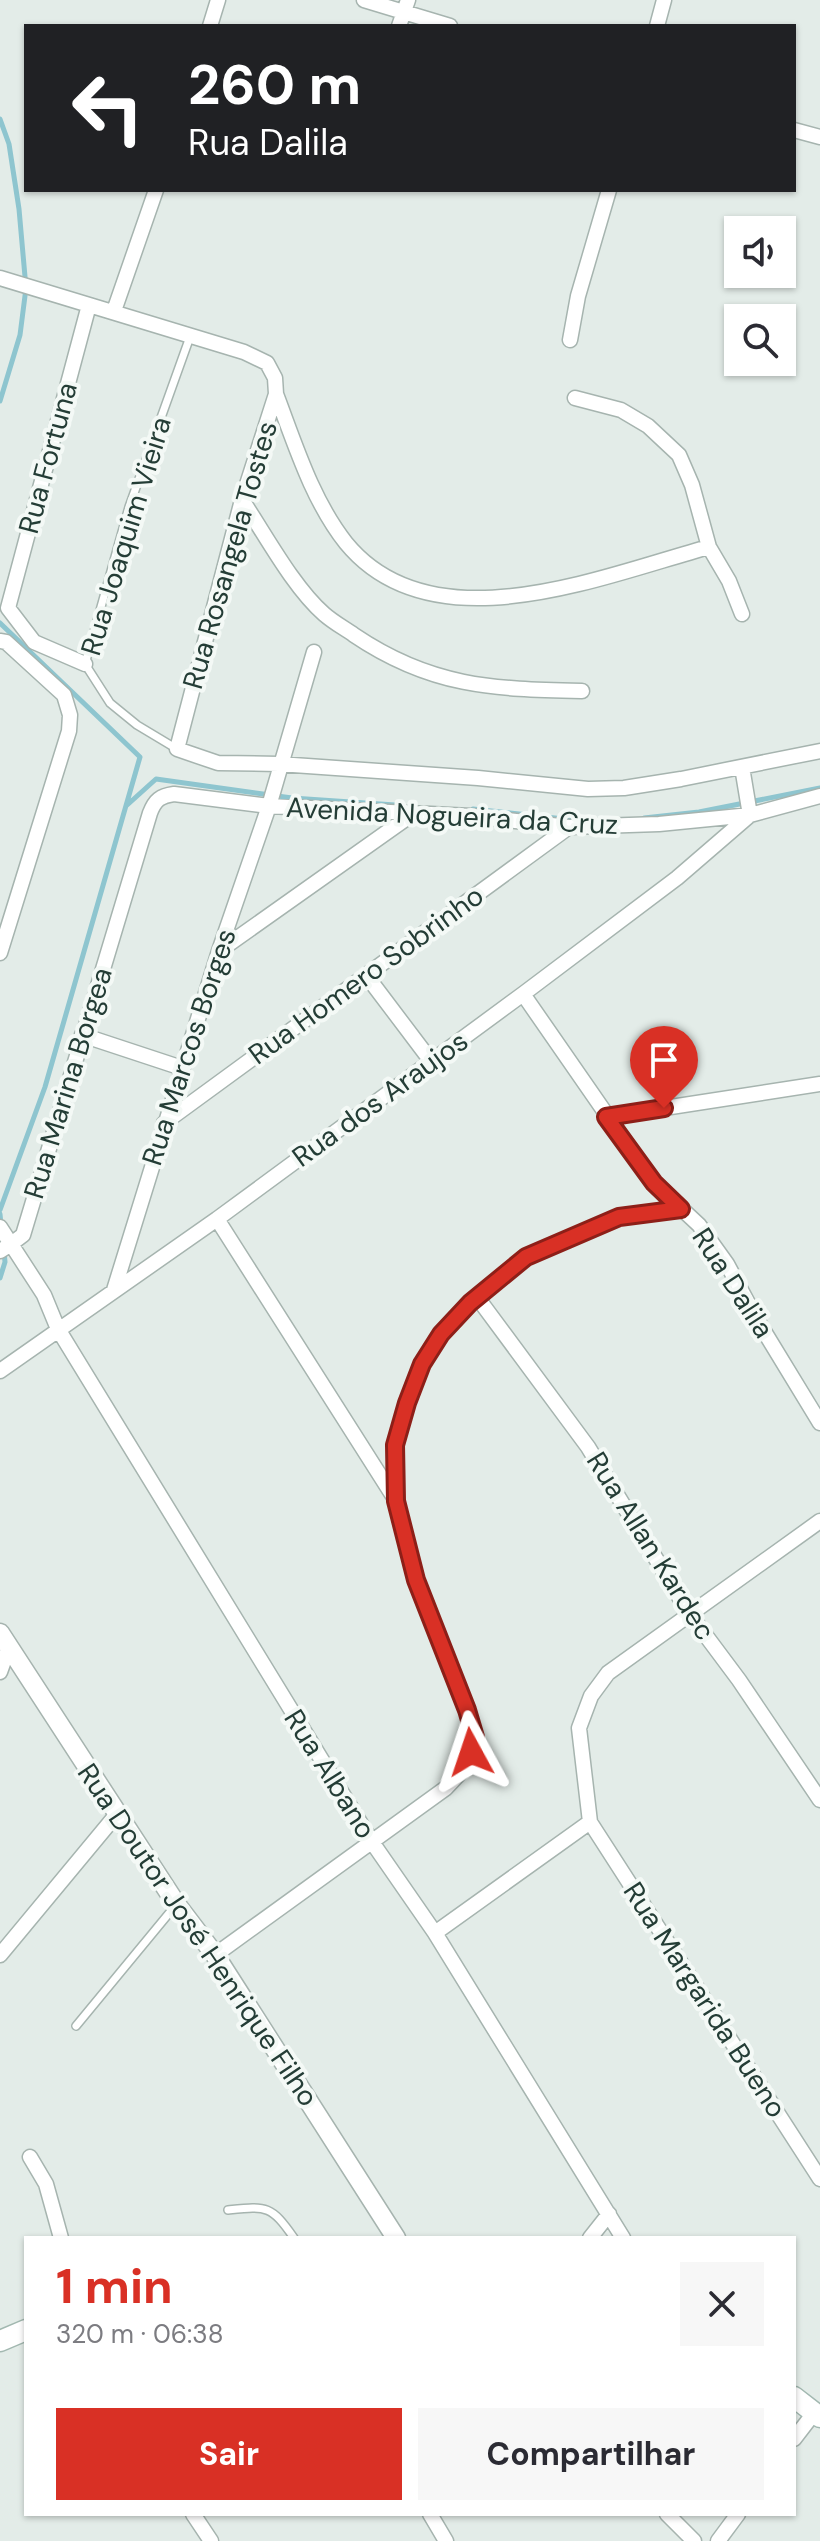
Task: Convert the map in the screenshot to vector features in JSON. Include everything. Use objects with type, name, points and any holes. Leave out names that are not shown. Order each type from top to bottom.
[{"type":"main road","points":[[796,2399],[817,2415]]},
{"type":"street","points":[[211,24],[218,0]]},
{"type":"street","points":[[364,0],[443,24]]},
{"type":"street","points":[[658,24],[664,0]]},
{"type":"street","points":[[796,131],[820,137]]},
{"type":"street","points":[[114,311],[155,192]]},
{"type":"street","points":[[570,340],[578,296],[608,192]]},
{"type":"street","points":[[0,278],[191,334]]},
{"type":"street","name":"Rua Fortuna","points":[[85,664],[34,642],[8,608],[89,305]]},
{"type":"street","name":"Rua Rosangela Tostes","points":[[177,749],[242,500],[276,394],[275,378],[267,363],[226,344],[191,334]]},
{"type":"street","points":[[276,394],[303,468],[346,542],[378,574],[434,596],[504,598],[544,591],[709,547]]},
{"type":"street","points":[[575,398],[621,410],[648,426],[679,455],[692,485],[709,547],[729,581],[742,614]]},
{"type":"street","points":[[242,500],[292,575],[323,614],[381,653],[437,676],[482,686],[582,691]]},
{"type":"street","points":[[0,641],[6,642],[64,695],[70,715],[69,731],[0,953]]},
{"type":"street","name":"Rua Marcos Borges","points":[[114,1290],[219,951],[269,804],[314,652]]},
{"type":"street","name":"Avenida Nogueira da Cruz","points":[[177,749],[218,763],[478,778],[588,789],[624,788],[743,772],[820,751]]},
{"type":"street","points":[[743,772],[749,810]]},
{"type":"street","name":"Avenida Nogueira da Cruz","points":[[147,824],[154,802],[174,794],[269,804],[471,816],[569,827],[659,824],[820,796]]},
{"type":"street","name":"Rua dos Araujos","points":[[0,1371],[217,1219],[523,994],[677,878],[749,810]]},
{"type":"street","points":[[219,951],[414,813]]},
{"type":"street","name":"Rua Marina Borgea","points":[[58,1329],[44,1295],[5,1241],[23,1235],[147,824]]},
{"type":"street","name":"Rua Homero Sobrinho","points":[[164,1124],[569,827]]},
{"type":"street","points":[[366,975],[431,1061]]},
{"type":"street","name":"Rua Dalila","points":[[523,994],[654,1183],[699,1225],[727,1264],[820,1423]]},
{"type":"street","points":[[82,1035],[182,1068]]},
{"type":"street","points":[[606,1117],[815,1085],[820,1098]]},
{"type":"street","points":[[215,1955],[446,1788],[461,1772],[471,1752],[475,1737],[467,1710],[416,1580],[396,1501],[395,1445],[422,1364],[441,1334],[477,1297],[526,1257],[619,1217],[681,1209]]},
{"type":"street","points":[[217,1219],[396,1501]]},
{"type":"street","name":"Rua Allan Kardec","points":[[477,1297],[588,1447],[689,1613],[739,1680],[820,1800]]},
{"type":"street","name":"Rua Albano","points":[[58,1329],[372,1842],[435,1933],[622,2236]]},
{"type":"street","points":[[435,1933],[590,1822],[579,1728],[591,1696],[608,1673],[820,1521]]},
{"type":"street","points":[[0,1672],[4,1640]]},
{"type":"street","name":"Rua Doutor José Henrique Filho","points":[[4,1640],[177,1905],[215,1955],[395,2236]]},
{"type":"street","points":[[0,1955],[117,1814]]},
{"type":"street","name":"Rua Margarida Bueno","points":[[590,1822],[820,2179]]},
{"type":"street","points":[[30,2157],[46,2184],[60,2236]]},
{"type":"street","points":[[592,2236],[609,2214]]},
{"type":"street","points":[[796,2437],[817,2415]]},
{"type":"street","points":[[194,2516],[211,2541]]},
{"type":"street","points":[[431,2516],[446,2541]]},
{"type":"street","points":[[669,2516],[694,2541]]},
{"type":"street","points":[[718,2541],[737,2516]]},
{"type":"lane","name":"Rua Joaquim Vieira","points":[[177,749],[137,725],[110,703],[85,664],[129,507],[191,334]]},
{"type":"lane","points":[[76,2026],[177,1905]]},
{"type":"lane","points":[[228,2210],[260,2207],[278,2215],[293,2236]]},
{"type":"waterway","points":[[0,119],[9,144],[26,288],[20,335],[0,401]]},
{"type":"waterway","points":[[0,623],[140,757],[45,1087],[0,1210]]},
{"type":"waterway","points":[[126,806],[156,779],[292,798],[395,805]]},
{"type":"waterway","points":[[644,818],[699,812],[820,788]]},
{"type":"waterway","points":[[473,809],[582,821]]},
{"type":"waterway","points":[[0,1214],[1,1225]]},
{"type":"waterway","points":[[0,1278],[5,1262],[4,1251]]},
{"type":"route","points":[[471,1752],[475,1737],[467,1710],[416,1580],[396,1501],[395,1445],[407,1403],[422,1364],[441,1334],[470,1303],[526,1257],[619,1217],[681,1209],[654,1183],[606,1117],[664,1108]]}]
